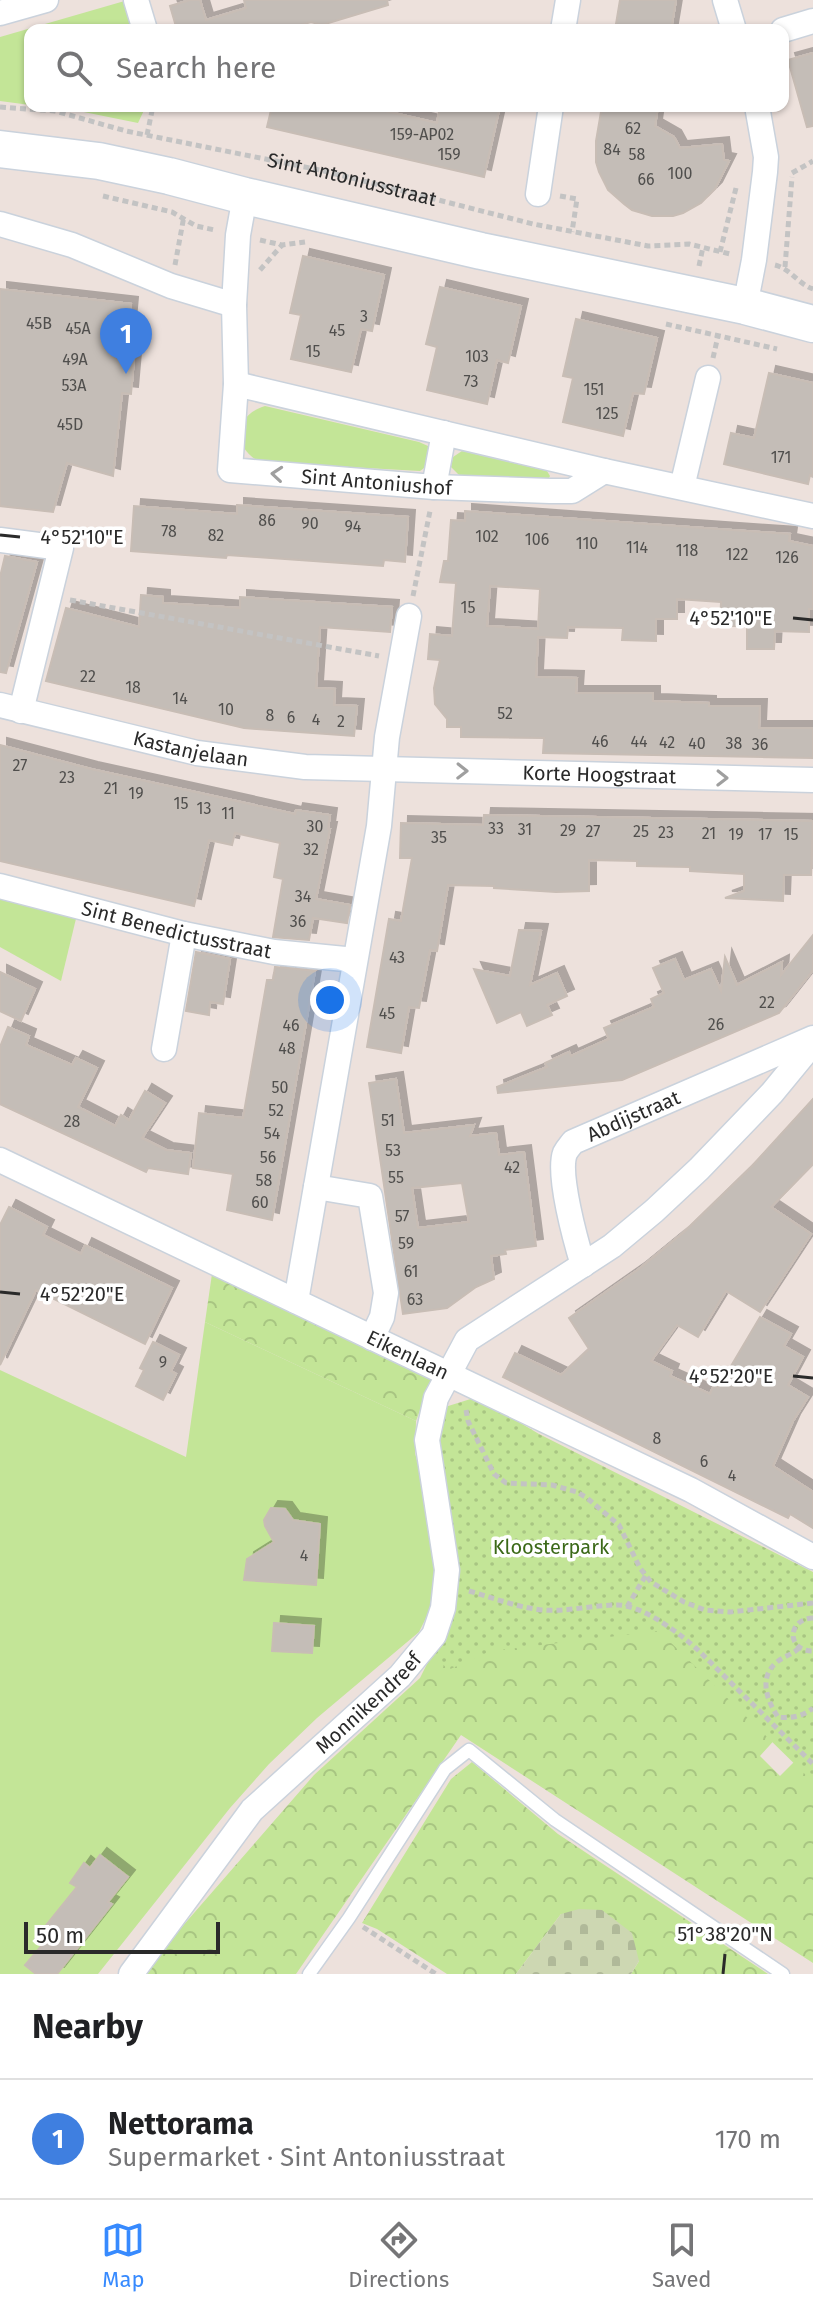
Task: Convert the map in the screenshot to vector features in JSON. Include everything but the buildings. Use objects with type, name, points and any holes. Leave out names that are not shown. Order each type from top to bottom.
[{"type":"main road","name":"Sint Antoniusstraat","points":[[0,149],[99,161],[481,251],[745,306],[813,324]]},
{"type":"street","points":[[0,13],[46,0]]},
{"type":"street","points":[[136,0],[143,24]]},
{"type":"street","points":[[564,24],[568,0]]},
{"type":"street","points":[[725,0],[732,24]]},
{"type":"street","points":[[789,28],[813,21]]},
{"type":"street","points":[[538,194],[550,112]]},
{"type":"street","points":[[745,306],[765,172],[766,157],[758,112]]},
{"type":"street","points":[[0,224],[72,245],[171,286],[234,305],[238,235],[245,196]]},
{"type":"street","name":"Sint Antoniushof","points":[[234,305],[236,384],[230,470],[434,487],[550,491],[572,491],[604,471]]},
{"type":"street","points":[[682,487],[708,378]]},
{"type":"street","points":[[236,384],[604,471],[813,516]]},
{"type":"street","points":[[434,487],[444,433]]},
{"type":"street","points":[[0,540],[61,548],[49,596],[10,708]]},
{"type":"street","points":[[296,1301],[379,826],[387,737],[409,616]]},
{"type":"street","name":"Kastanjelaan","points":[[10,708],[197,753],[305,767],[384,770]]},
{"type":"street","name":"Korte Hoogstraat","points":[[384,770],[813,780]]},
{"type":"street","name":"Sint Benedictusstraat","points":[[0,886],[184,934],[274,952],[355,960]]},
{"type":"street","points":[[164,1049],[184,934]]},
{"type":"street","name":"Abdijstraat","points":[[583,1265],[572,1225],[563,1167],[565,1153],[573,1142],[813,1040]]},
{"type":"street","name":"Abdijstraat","points":[[447,1374],[467,1340],[612,1246],[654,1211],[772,1093],[813,1040]]},
{"type":"street","name":"Eikenlaan","points":[[0,1160],[691,1490],[813,1557]]},
{"type":"street","points":[[316,1187],[370,1196],[386,1293],[382,1317],[372,1338]]},
{"type":"street","name":"Monnikendreef","points":[[131,1974],[252,1810],[400,1676],[434,1635],[443,1608],[447,1570],[427,1440],[436,1398],[447,1374]]},
{"type":"lane","points":[[309,1974],[445,1769],[469,1750],[555,1820],[783,1974]]},
{"type":"path","name":"Sint Antoniusstraat","points":[[0,107],[24,109]]},
{"type":"path","points":[[51,119],[54,112]]},
{"type":"path","name":"Sint Antoniusstraat","points":[[59,112],[147,135],[320,170],[533,224],[648,246],[689,244],[703,247]]},
{"type":"path","points":[[147,135],[152,112]]},
{"type":"path","points":[[171,286],[198,144]]},
{"type":"path","points":[[792,173],[813,161]]},
{"type":"path","points":[[538,194],[577,199],[572,232]]},
{"type":"path","points":[[409,616],[434,487]]},
{"type":"path","points":[[49,596],[400,660]]},
{"type":"path","points":[[471,1385],[467,1398],[468,1421],[494,1474],[506,1483],[552,1485],[587,1498],[619,1525],[646,1575],[662,1590],[684,1602],[717,1612],[745,1612],[813,1603]]},
{"type":"path","points":[[627,1607],[646,1575]]},
{"type":"path","points":[[445,1588],[543,1610],[621,1605],[650,1616],[679,1633],[813,1764]]},
{"type":"path","points":[[813,1618],[801,1620],[793,1634],[799,1648],[813,1651]]},
{"type":"path","points":[[778,1717],[766,1692],[765,1681],[773,1664],[799,1648]]},
{"type":"path","points":[[772,1724],[778,1717],[793,1717],[813,1708]]},
{"type":"path","points":[[349,1918],[436,1974]]},
{"type":"green space","points":[[128,0],[135,24],[45,24]]},
{"type":"green space","points":[[24,30],[24,104],[0,101],[0,37]]},
{"type":"green space","points":[[84,112],[143,112],[138,123]]},
{"type":"green space","points":[[265,406],[419,442],[428,446],[430,460],[420,471],[259,462],[244,447],[240,431],[247,417]]},
{"type":"green space","points":[[462,451],[547,471],[550,476],[547,482],[459,475],[451,467],[453,457]]},
{"type":"green space","points":[[0,882],[80,902],[61,981],[0,947]]},
{"type":"green space","points":[[213,1267],[435,1370],[416,1421],[205,1322]]},
{"type":"green space","points":[[205,1322],[416,1421],[415,1453],[436,1533],[437,1573],[433,1604],[419,1632],[317,1718],[269,1764],[230,1808],[98,1974],[0,1974],[0,1370],[186,1457]]},
{"type":"green space","name":"Kloosterpark","points":[[477,1397],[539,1434],[813,1572],[813,1782],[659,1631],[491,1651],[448,1670],[435,1655],[453,1607],[437,1430],[445,1407]]},
{"type":"green space","points":[[449,1620],[653,1621],[779,1735],[760,1756],[780,1776],[800,1756],[813,1769],[813,1963],[461,1735],[296,1974],[145,1974],[174,1936],[314,1775],[420,1678]]},
{"type":"green space","points":[[472,1762],[558,1834],[768,1974],[631,1974],[639,1961],[561,1914],[516,1974],[447,1974],[377,1929],[362,1923],[451,1779]]},
{"type":"green space","points":[[579,1909],[602,1910],[632,1933],[639,1961],[631,1974],[516,1974],[561,1914]]},
{"type":"place","name":"Nettorama","points":[[126,374]]}]
